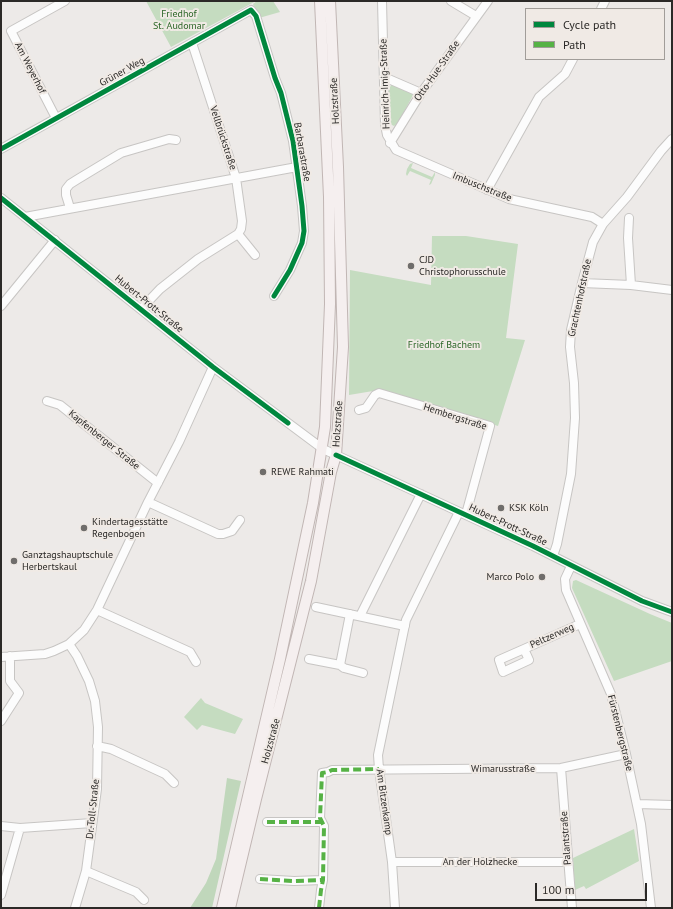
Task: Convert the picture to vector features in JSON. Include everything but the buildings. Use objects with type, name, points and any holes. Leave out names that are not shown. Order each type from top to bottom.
[{"type":"main road","name":"Holzstraße","points":[[222,908],[280,659],[323,450],[330,289],[329,197],[320,1]]},
{"type":"main road","name":"Holzstraße","points":[[230,908],[256,798],[311,581],[330,477],[336,455],[343,347],[338,167],[330,1]]},
{"type":"street","name":"Am Weyerhof","points":[[56,118],[11,31],[66,1]]},
{"type":"street","name":"Heinrich-Imig-Straße","points":[[382,1],[385,125],[390,143],[396,150],[409,157]]},
{"type":"street","points":[[452,1],[476,16]]},
{"type":"street","name":"Otto-Hue-Straße","points":[[390,143],[421,93],[488,1]]},
{"type":"street","name":"Grüner Weg","points":[[1,149],[251,10]]},
{"type":"street","name":"Barbarastraße","points":[[251,10],[256,16],[281,93],[293,141],[302,206],[304,231],[302,243],[290,270],[274,296]]},
{"type":"street","name":"Vellbrückstraße","points":[[192,43],[236,178],[242,222],[241,229],[238,234]]},
{"type":"street","points":[[487,190],[539,97],[565,74],[573,60]]},
{"type":"street","points":[[384,77],[421,93]]},
{"type":"street","points":[[70,208],[66,195],[66,189],[70,184],[83,175],[121,153],[169,139],[176,140]]},
{"type":"street","name":"Grachtenhofstraße","points":[[553,556],[557,544],[571,474],[575,418],[574,383],[570,347],[571,330],[593,242],[603,224],[627,198],[657,156],[672,139]]},
{"type":"street","name":"Imbuschstraße","points":[[409,157],[518,202],[592,217],[603,224]]},
{"type":"street","name":"Barbarastraße","points":[[25,217],[297,167]]},
{"type":"street","name":"Hubert-Prott-Straße","points":[[1,198],[213,367],[323,450],[553,556],[642,601],[672,612]]},
{"type":"street","points":[[629,218],[628,238],[631,285]]},
{"type":"street","points":[[621,229],[628,238]]},
{"type":"street","points":[[141,309],[160,289],[188,266],[238,234],[255,255]]},
{"type":"street","points":[[1,306],[55,240]]},
{"type":"street","points":[[582,282],[631,285],[672,290]]},
{"type":"street","points":[[1,657],[45,654],[69,644],[84,630],[97,610],[213,367]]},
{"type":"street","name":"Hembergstraße","points":[[359,410],[366,408],[375,395],[379,393],[490,426],[462,513]]},
{"type":"street","name":"Kapfenberger Straße","points":[[47,401],[60,405],[158,484]]},
{"type":"street","points":[[360,616],[421,494]]},
{"type":"street","points":[[148,502],[218,534],[232,531],[240,520]]},
{"type":"street","name":"Am Bitzenkamp","points":[[395,908],[392,862],[378,755],[405,626],[462,513]]},
{"type":"street","name":"Fürstenbergstraße","points":[[571,566],[565,583],[580,624],[611,694],[626,754],[642,829],[651,908]]},
{"type":"street","points":[[316,607],[405,626]]},
{"type":"street","points":[[97,610],[190,652],[196,662]]},
{"type":"street","points":[[340,665],[350,614]]},
{"type":"street","name":"Peltzerweg","points":[[524,649],[580,624]]},
{"type":"street","name":"Dr.-Toll-Straße","points":[[69,644],[80,660],[90,681],[97,713],[98,746],[97,789],[86,871],[75,908]]},
{"type":"street","points":[[1,721],[19,694],[10,681],[10,656]]},
{"type":"street","points":[[309,659],[340,665],[344,668],[363,673]]},
{"type":"street","points":[[98,746],[111,749],[165,774],[174,783]]},
{"type":"street","name":"Wimarusstraße","points":[[322,822],[320,818],[322,773],[332,770],[561,768],[626,754]]},
{"type":"street","name":"Palantstraße","points":[[561,768],[572,908]]},
{"type":"street","points":[[637,804],[672,805]]},
{"type":"street","points":[[267,822],[322,822],[324,826],[323,880],[320,890],[320,908]]},
{"type":"street","points":[[1,826],[20,828],[92,823]]},
{"type":"street","points":[[1,895],[20,828]]},
{"type":"street","name":"An der Holzhecke","points":[[392,862],[568,862]]},
{"type":"street","points":[[86,871],[136,892],[144,900]]},
{"type":"street","points":[[260,879],[323,880]]},
{"type":"green space","name":"Friedhof St. Audomar","points":[[146,1],[256,1],[171,47]]},
{"type":"green space","points":[[257,1],[273,1],[280,12],[259,18],[253,4]]},
{"type":"green space","points":[[391,85],[411,92],[413,95],[398,123],[394,126],[389,121],[389,90]]},
{"type":"green space","points":[[413,163],[411,168],[432,177],[435,172],[431,184],[429,185],[431,180],[410,171],[407,176],[407,169],[410,164]]},
{"type":"green space","name":"Friedhof Bachem","points":[[432,236],[466,236],[518,244],[506,338],[525,340],[498,426],[379,390],[349,395],[350,270],[431,285]]},
{"type":"green space","points":[[576,580],[672,623],[672,661],[614,681],[572,588],[573,581]]},
{"type":"green space","points":[[201,698],[205,703],[243,719],[235,734],[202,725],[197,730],[184,717]]},
{"type":"green space","points":[[227,778],[241,781],[212,908],[190,908],[206,883],[216,859]]},
{"type":"green space","points":[[634,829],[639,861],[586,889],[584,886],[575,890],[573,858]]},
{"type":"marked path","points":[[319,908],[323,880],[324,826],[320,818],[322,773],[332,770],[379,769]]},
{"type":"marked path","points":[[267,822],[322,822]]},
{"type":"marked path","points":[[260,879],[294,881],[323,880]]},
{"type":"cycle path","points":[[1,149],[251,10],[256,16],[281,93],[293,141],[302,206],[304,231],[302,243],[290,270],[274,296]]},
{"type":"cycle path","points":[[1,198],[213,367],[288,423]]},
{"type":"cycle path","points":[[336,455],[533,546],[642,601],[672,612]]},
{"type":"place","name":"CJD Christophorusschule","points":[[411,266]]},
{"type":"place","name":"REWE Rahmati","points":[[263,472]]},
{"type":"place","name":"KSK Köln","points":[[501,508]]},
{"type":"place","name":"Kindertagesstätte Regenbogen","points":[[84,528]]},
{"type":"place","name":"Ganztagshauptschule Herbertskaul","points":[[14,561]]},
{"type":"place","name":"Marco Polo","points":[[542,577]]}]
